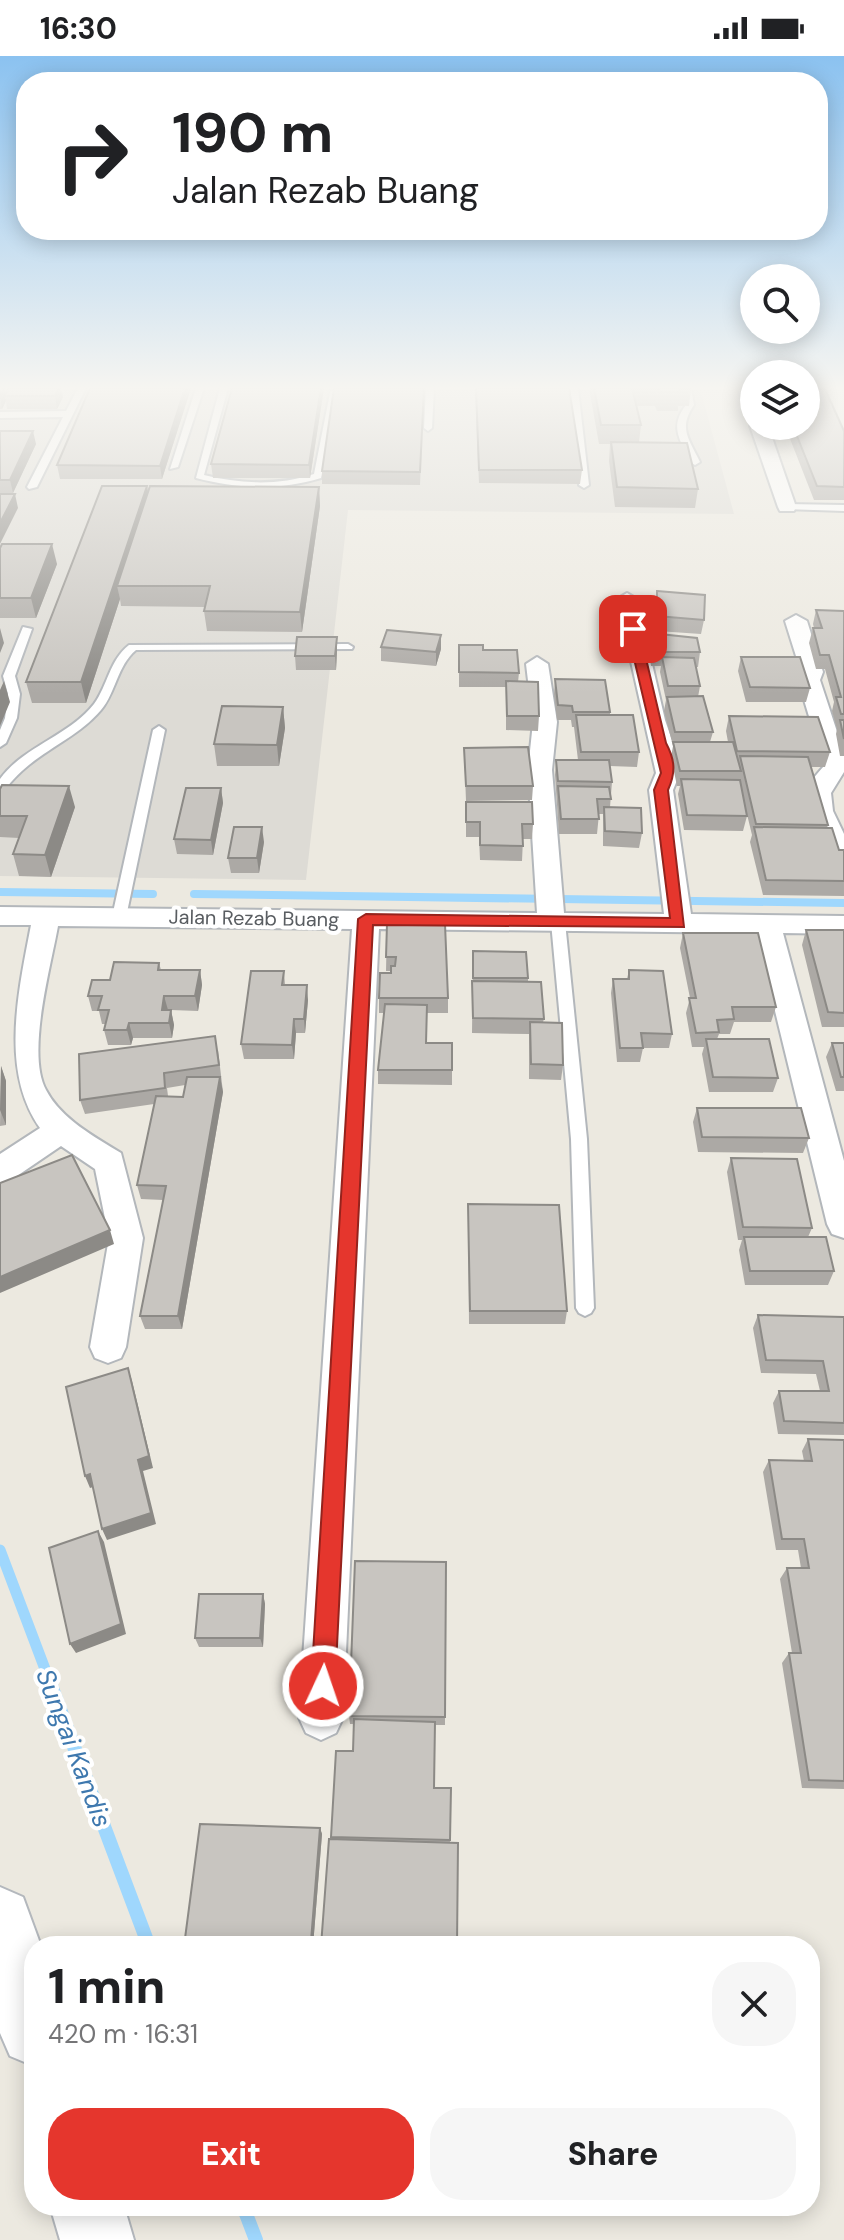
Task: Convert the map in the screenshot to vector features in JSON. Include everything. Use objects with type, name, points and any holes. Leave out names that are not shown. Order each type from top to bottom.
[{"type":"main road","points":[[0,1920],[24,1999]]},
{"type":"main road","points":[[90,2216],[97,2240]]},
{"type":"street","points":[[781,490],[787,507]]},
{"type":"street","points":[[627,599],[653,720],[668,773],[661,790],[676,908]]},
{"type":"street","points":[[796,621],[812,672],[809,680],[836,766],[821,786],[819,803],[835,843],[844,849]]},
{"type":"street","points":[[537,664],[545,722],[540,770],[552,912]]},
{"type":"street","name":"Jalan Rezab Buang","points":[[0,916],[46,916],[122,901],[366,919],[676,908],[767,924],[844,925]]},
{"type":"street","points":[[46,916],[27,1031],[27,1084],[61,1130],[110,1162],[126,1238],[108,1347]]},
{"type":"street","points":[[321,1718],[366,919]]},
{"type":"street","points":[[767,924],[844,1224]]},
{"type":"street","points":[[0,1171],[61,1130]]},
{"type":"lane","points":[[787,507],[844,508]]},
{"type":"lane","points":[[0,743],[11,718],[14,694],[9,676],[27,629]]},
{"type":"lane","points":[[0,788],[19,762],[68,733],[98,707],[123,653],[133,647],[348,647]]},
{"type":"lane","points":[[122,901],[159,730]]},
{"type":"lane","points":[[552,912],[579,1139],[585,1308]]},
{"type":"shaded area","points":[[0,490],[728,490],[734,514],[348,510],[306,880],[0,876]]},
{"type":"building","points":[[100,490],[146,490],[81,682],[26,682]]},
{"type":"building","points":[[149,490],[319,490],[300,612],[204,611],[210,586],[117,586]]},
{"type":"building","points":[[0,494],[15,494],[0,523]]},
{"type":"building","points":[[2,544],[52,544],[31,598],[0,598]]},
{"type":"building","points":[[657,591],[705,595],[704,620],[645,615],[647,597],[657,598]]},
{"type":"building","points":[[816,610],[844,611],[844,714],[841,714],[836,697],[841,697],[829,655],[820,655],[813,628],[822,628]]},
{"type":"building","points":[[387,630],[441,635],[436,652],[381,647]]},
{"type":"building","points":[[650,633],[697,638],[700,652],[654,652]]},
{"type":"building","points":[[297,637],[337,637],[335,656],[295,656]]},
{"type":"building","points":[[459,645],[483,645],[483,650],[517,650],[519,673],[459,672]]},
{"type":"building","points":[[662,657],[694,658],[700,686],[668,686]]},
{"type":"building","points":[[741,657],[800,657],[810,688],[750,687]]},
{"type":"building","points":[[555,679],[605,680],[610,712],[573,712],[572,706],[558,705]]},
{"type":"building","points":[[506,681],[538,682],[539,716],[507,716]]},
{"type":"building","points":[[703,696],[713,732],[675,732],[667,697]]},
{"type":"building","points":[[222,706],[283,707],[277,745],[214,744]]},
{"type":"building","points":[[576,715],[633,715],[639,752],[581,752]]},
{"type":"building","points":[[729,716],[818,717],[830,752],[737,751]]},
{"type":"building","points":[[673,742],[733,742],[741,771],[680,771]]},
{"type":"building","points":[[528,747],[533,786],[466,786],[464,748]]},
{"type":"building","points":[[740,756],[808,757],[828,825],[756,824]]},
{"type":"building","points":[[556,760],[609,760],[612,782],[558,781]]},
{"type":"building","points":[[681,779],[740,780],[747,816],[687,815]]},
{"type":"building","points":[[2,785],[69,786],[45,855],[13,854],[27,816],[0,816]]},
{"type":"building","points":[[558,786],[609,787],[611,799],[597,799],[599,819],[561,819]]},
{"type":"building","points":[[186,788],[221,788],[211,840],[174,839]]},
{"type":"building","points":[[466,802],[532,802],[533,824],[522,824],[523,846],[480,845],[480,822],[466,822]]},
{"type":"building","points":[[604,807],[641,808],[642,833],[605,831]]},
{"type":"building","points":[[234,827],[262,827],[257,858],[228,858]]},
{"type":"building","points":[[754,827],[832,828],[839,850],[844,850],[844,881],[766,880]]},
{"type":"building","points":[[387,924],[445,924],[448,998],[379,998],[380,973],[391,973],[396,957],[386,957]]},
{"type":"building","points":[[806,930],[844,930],[844,1013],[828,1012]]},
{"type":"building","points":[[683,933],[758,933],[776,1007],[732,1007],[734,1019],[717,1020],[719,1032],[696,1033],[689,998],[696,998]]},
{"type":"building","points":[[473,951],[526,952],[528,978],[473,978]]},
{"type":"building","points":[[114,962],[159,963],[158,970],[200,970],[195,996],[164,996],[162,1010],[171,1010],[169,1023],[129,1023],[127,1030],[104,1030],[109,1010],[98,1010],[102,996],[88,996],[92,980],[110,980]]},
{"type":"building","points":[[629,970],[663,971],[672,1034],[641,1033],[643,1048],[620,1048],[613,979],[629,979]]},
{"type":"building","points":[[251,971],[284,971],[282,985],[307,985],[304,1019],[294,1019],[292,1045],[241,1044]]},
{"type":"building","points":[[472,981],[541,982],[544,1019],[473,1018]]},
{"type":"building","points":[[385,1004],[427,1005],[426,1043],[452,1043],[452,1070],[378,1070]]},
{"type":"building","points":[[530,1022],[562,1023],[563,1065],[531,1064]]},
{"type":"building","points":[[215,1036],[219,1065],[164,1073],[165,1088],[80,1100],[79,1054]]},
{"type":"building","points":[[706,1039],[769,1039],[778,1078],[713,1077]]},
{"type":"building","points":[[832,1043],[844,1043],[844,1077],[841,1077]]},
{"type":"building","points":[[187,1077],[220,1077],[178,1316],[140,1316],[166,1186],[137,1185],[156,1096],[183,1097]]},
{"type":"building","points":[[697,1108],[801,1108],[809,1138],[702,1137]]},
{"type":"building","points":[[72,1155],[110,1230],[0,1277],[0,1183]]},
{"type":"building","points":[[731,1158],[797,1159],[812,1228],[743,1227]]},
{"type":"building","points":[[468,1204],[559,1205],[567,1311],[470,1311]]},
{"type":"building","points":[[744,1237],[826,1237],[834,1271],[750,1271]]},
{"type":"building","points":[[758,1315],[844,1317],[844,1423],[784,1421],[779,1391],[829,1391],[823,1361],[766,1360]]},
{"type":"building","points":[[128,1368],[149,1456],[138,1460],[151,1513],[102,1529],[90,1474],[85,1476],[66,1387]]},
{"type":"building","points":[[808,1439],[844,1440],[844,1781],[809,1780],[789,1653],[801,1653],[787,1568],[809,1568],[804,1539],[782,1539],[769,1460],[812,1461]]},
{"type":"building","points":[[98,1531],[121,1624],[70,1644],[49,1548]]},
{"type":"building","points":[[355,1561],[446,1562],[445,1717],[349,1716]]},
{"type":"building","points":[[199,1594],[263,1594],[260,1638],[195,1638]]},
{"type":"building","points":[[354,1719],[435,1722],[434,1788],[451,1788],[450,1840],[331,1837],[336,1751],[353,1751]]},
{"type":"building","points":[[200,1824],[320,1828],[311,1936],[185,1936]]},
{"type":"building","points":[[329,1839],[458,1843],[457,1936],[322,1936]]},
{"type":"waterway","points":[[0,892],[153,894]]},
{"type":"waterway","points":[[194,894],[844,903]]},
{"type":"waterway","name":"Sungai Kandis","points":[[0,1550],[48,1677]]},
{"type":"waterway","name":"Sungai Kandis","points":[[47,1675],[145,1936]]},
{"type":"waterway","name":"Sungai Kandis","points":[[247,2216],[256,2240]]},
{"type":"route","points":[[323,1686],[347,1212],[366,919],[679,923],[661,790],[668,773],[633,629]]}]
